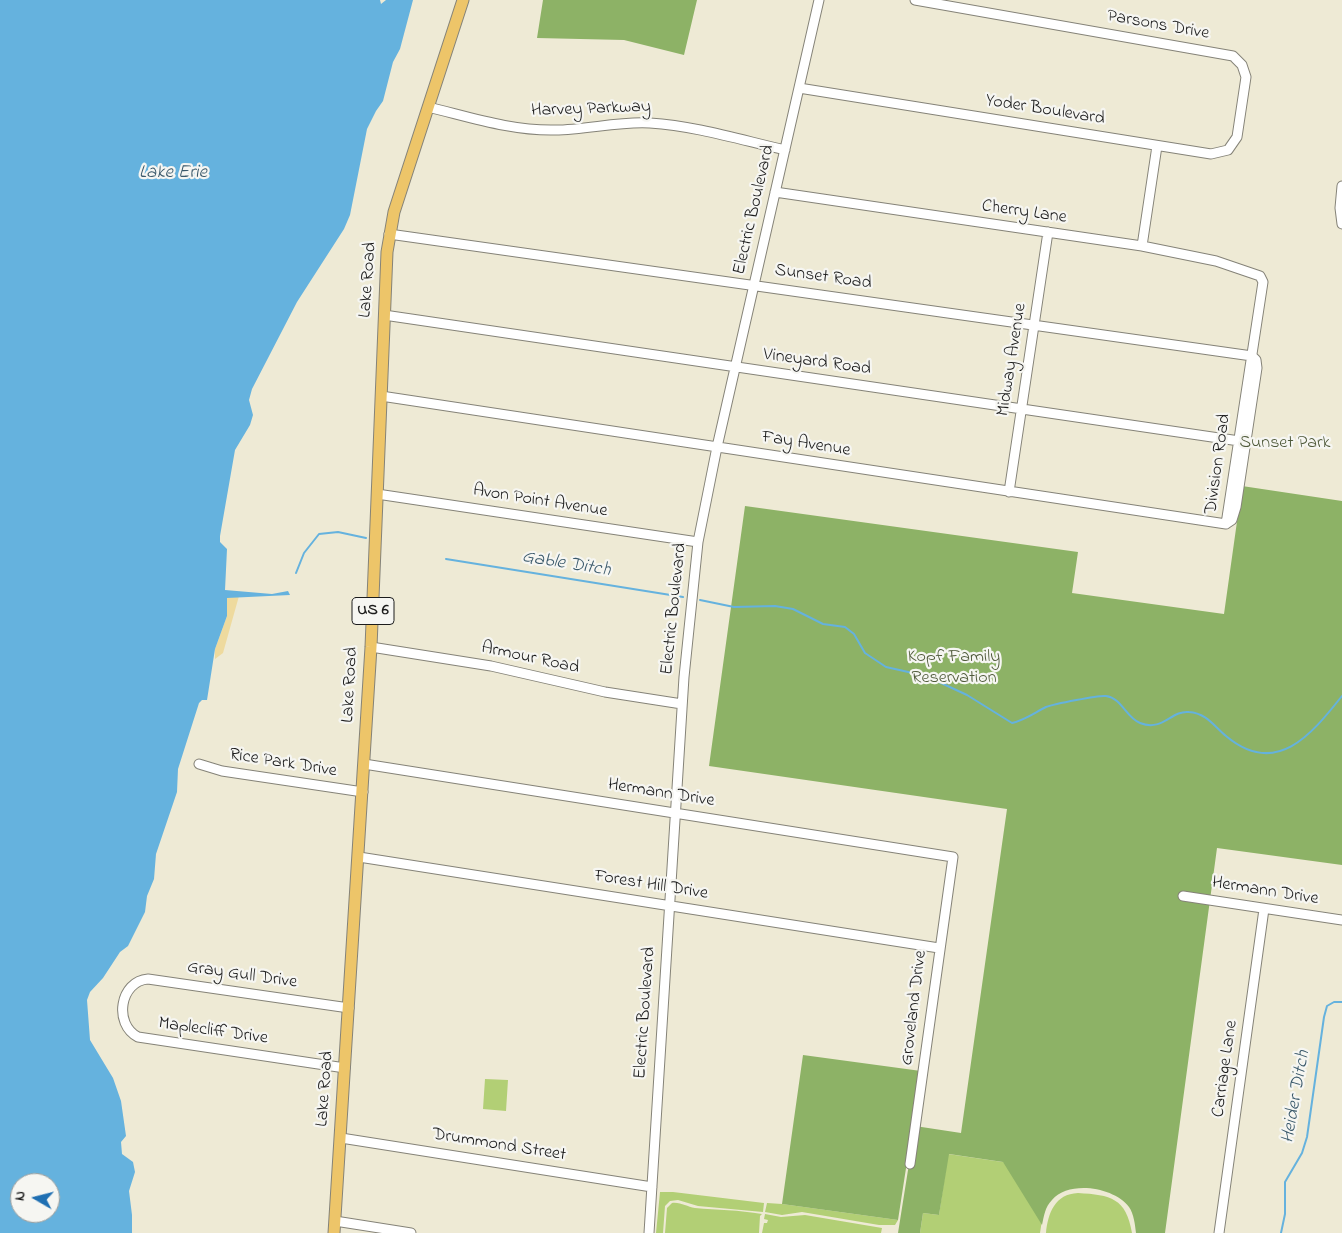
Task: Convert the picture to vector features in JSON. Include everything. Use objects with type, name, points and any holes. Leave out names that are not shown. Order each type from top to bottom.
[{"type":"main road","name":"Lake Road","points":[[335,1227],[371,647],[389,234],[394,212],[463,0]]},
{"type":"street","name":"Electric Boulevard","points":[[649,1233],[682,704],[698,542],[717,447],[819,0]]},
{"type":"street","name":"Parsons Drive","points":[[915,0],[1228,54],[1238,60],[1245,70],[1243,96]]},
{"type":"street","name":"Yoder Boulevard","points":[[799,88],[1210,154],[1228,150],[1237,137],[1243,96]]},
{"type":"street","name":"Harvey Parkway","points":[[428,107],[492,123],[534,129],[577,129],[625,123],[671,125],[785,150]]},
{"type":"street","points":[[1142,246],[1157,146]]},
{"type":"street","points":[[1342,186],[1340,208],[1342,224]]},
{"type":"street","name":"Cherry Lane","points":[[775,192],[1142,246],[1216,261],[1260,276],[1263,282]]},
{"type":"street","name":"Midway Avenue","points":[[1009,492],[1048,232]]},
{"type":"street","name":"Sunset Road","points":[[389,234],[1252,356]]},
{"type":"street","name":"Division Road","points":[[1226,524],[1232,520],[1236,507],[1242,441],[1257,368],[1256,360],[1252,356],[1263,282]]},
{"type":"street","name":"Vineyard Road","points":[[384,315],[1242,441]]},
{"type":"street","name":"Fay Avenue","points":[[381,396],[1226,524]]},
{"type":"street","name":"Avon Point Avenue","points":[[377,494],[698,542]]},
{"type":"street","name":"Armour Road","points":[[371,647],[491,666],[605,692],[682,704]]},
{"type":"street","name":"Rice Park Drive","points":[[199,764],[222,771],[363,792]]},
{"type":"street","name":"Hermann Drive","points":[[364,764],[952,857]]},
{"type":"street","name":"Forest Hill Drive","points":[[359,857],[938,948]]},
{"type":"street","name":"Groveland Drive","points":[[910,1164],[938,948],[952,857]]},
{"type":"street","name":"Hermann Drive","points":[[1183,896],[1342,920]]},
{"type":"street","name":"Carriage Lane","points":[[1219,1233],[1264,909]]},
{"type":"street","name":"Gray Gull Drive","points":[[132,984],[148,979],[349,1008]]},
{"type":"street","name":"Maplecliff Drive","points":[[132,984],[126,994],[123,1020],[128,1030],[138,1037],[345,1068]]},
{"type":"street","name":"Drummond Street","points":[[341,1138],[652,1186]]},
{"type":"street","points":[[335,1227],[410,1233]]},
{"type":"green space","points":[[543,0],[697,0],[684,55],[624,40],[537,38]]},
{"type":"green space","name":"Kopf Family Reservation","points":[[1242,486],[1342,501],[1342,865],[1217,848],[1165,1233],[1136,1233],[1131,1210],[1122,1200],[1103,1191],[1091,1188],[1069,1190],[1052,1200],[1045,1212],[1042,1225],[1003,1162],[949,1154],[939,1215],[923,1213],[920,1233],[898,1233],[915,1126],[961,1133],[1007,809],[709,766],[745,506],[1078,552],[1072,593],[1224,614]]},
{"type":"green space","points":[[803,1055],[921,1071],[898,1220],[782,1204]]},
{"type":"green space","points":[[485,1079],[508,1080],[506,1111],[483,1109]]},
{"type":"green space","points":[[948,1154],[1050,1169],[1040,1233],[920,1233],[923,1213],[939,1215]]},
{"type":"green space","points":[[660,1192],[764,1203],[763,1212],[698,1206],[678,1200],[670,1201],[665,1206],[663,1233],[656,1233]]},
{"type":"green space","points":[[1078,1193],[1108,1197],[1121,1205],[1126,1212],[1132,1233],[1046,1233],[1051,1212],[1058,1201],[1070,1194]]},
{"type":"green space","points":[[672,1203],[695,1208],[762,1214],[760,1216],[759,1233],[665,1233],[667,1208]]},
{"type":"green space","points":[[767,1203],[898,1220],[895,1225],[879,1225],[802,1212],[782,1215],[765,1212]]},
{"type":"green space","points":[[765,1214],[781,1217],[805,1215],[882,1228],[881,1233],[762,1233],[764,1223],[767,1223],[768,1220],[764,1219]]},
{"type":"sand","points":[[239,596],[223,653],[215,659],[215,649],[227,616],[227,598]]},
{"type":"water","name":"Lake Erie","points":[[0,0],[380,0],[381,4],[386,0],[413,0],[400,49],[393,62],[383,101],[367,129],[350,215],[344,229],[297,302],[252,389],[249,400],[253,415],[250,425],[235,450],[220,536],[220,542],[227,549],[225,590],[272,594],[288,591],[290,595],[227,598],[227,616],[215,649],[207,700],[202,700],[199,703],[178,769],[177,792],[156,854],[154,879],[147,896],[145,912],[128,946],[120,952],[103,978],[90,992],[87,1000],[90,1040],[113,1078],[121,1101],[126,1136],[121,1142],[122,1154],[133,1162],[135,1172],[129,1191],[132,1233],[0,1233]]},
{"type":"waterway","name":"Gable Ditch","points":[[296,573],[304,553],[319,534],[338,532],[366,538]]},
{"type":"waterway","name":"Gable Ditch","points":[[446,559],[683,597]]},
{"type":"waterway","name":"Gable Ditch","points":[[700,600],[734,607],[775,606],[793,609],[823,624],[845,627],[854,634],[865,653],[886,667],[926,676],[967,695],[1012,723],[1046,707],[1086,698],[1106,696],[1116,700],[1131,717],[1140,723],[1155,725],[1183,712],[1195,713],[1205,717],[1226,736],[1244,748],[1261,753],[1277,752],[1305,737],[1318,725],[1342,696]]},
{"type":"waterway","name":"Heider Ditch","points":[[1281,1233],[1285,1214],[1285,1182],[1302,1153],[1307,1137],[1324,1017],[1327,1006],[1334,1002],[1342,1002]]},
{"type":"park label","name":"Sunset Park","points":[[1285,444]]}]
